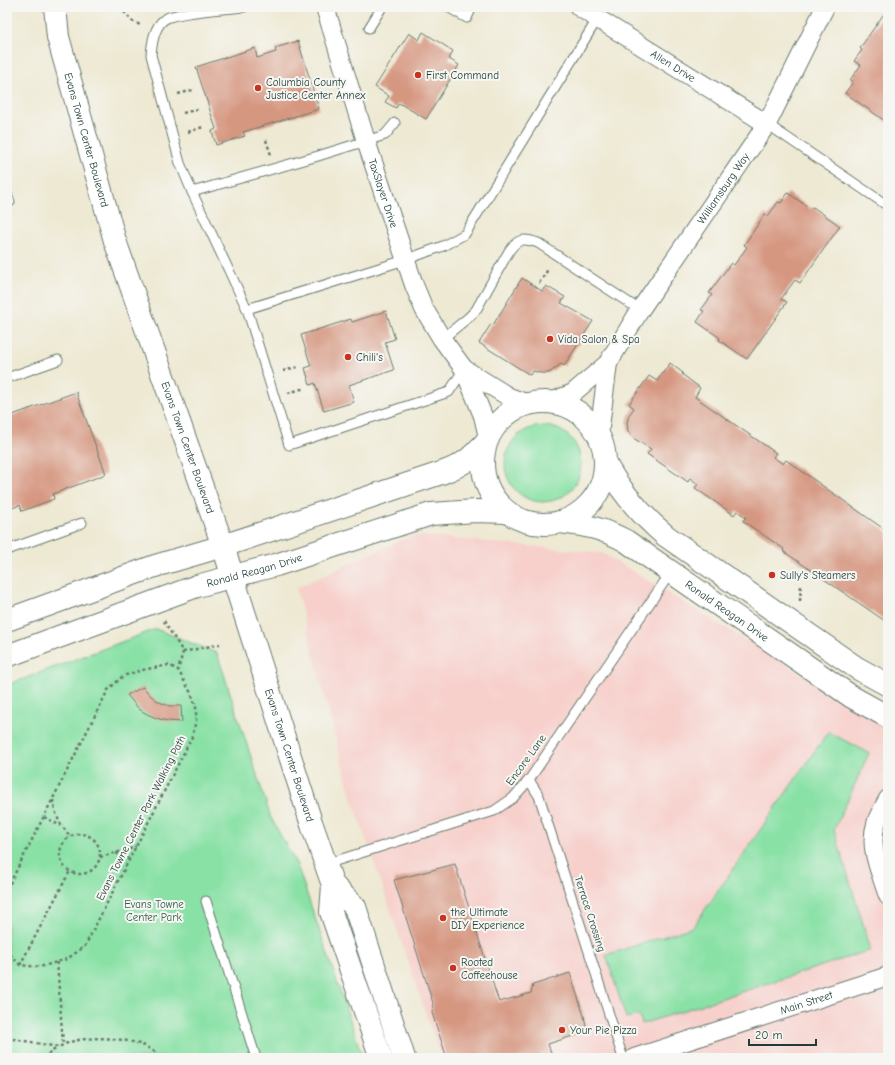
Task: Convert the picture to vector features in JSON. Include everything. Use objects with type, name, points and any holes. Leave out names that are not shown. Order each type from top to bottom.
[{"type":"street","name":"Evans Town Center Boulevard","points":[[55,7],[58,37],[115,241],[223,546],[312,825],[333,885],[332,912],[381,1058]]},
{"type":"street","name":"TaxSlayer Drive","points":[[324,7],[405,260],[424,309],[442,339],[464,369],[483,416],[487,439]]},
{"type":"street","name":"Allen Drive","points":[[579,7],[767,124]]},
{"type":"street","name":"Williamsburg Way","points":[[551,402],[573,392],[608,363],[640,310],[767,124],[825,7]]},
{"type":"street","name":"Williamsburg Way","points":[[599,435],[608,363]]},
{"type":"street","name":"TaxSlayer Drive","points":[[464,369],[509,397],[528,404]]},
{"type":"street","name":"Ronald Reagan Drive","points":[[7,620],[155,566],[223,546],[444,472],[471,458],[487,439],[495,425],[504,416],[515,409],[539,402],[551,402],[566,406],[579,413],[590,423],[599,435],[604,449],[605,463],[603,479],[599,489],[587,506],[574,516],[560,522]]},
{"type":"street","name":"Ronald Reagan Drive","points":[[487,439],[482,461],[484,481],[493,498],[507,512],[523,521],[541,524],[560,522],[580,524],[599,528],[613,534],[626,541],[852,697],[888,717]]},
{"type":"street","name":"Ronald Reagan Drive","points":[[605,463],[615,481],[633,505],[648,521],[666,536],[857,668],[888,685]]},
{"type":"street","name":"Ronald Reagan Drive","points":[[7,656],[197,586],[276,565],[431,514],[476,511],[507,512]]},
{"type":"street","points":[[888,799],[876,823],[873,842],[874,853],[888,896]]},
{"type":"street","name":"Evans Town Center Boulevard","points":[[333,885],[355,907],[404,1058]]},
{"type":"street","name":"Main Street","points":[[634,1058],[888,976]]},
{"type":"lane","points":[[244,7],[177,14],[164,19],[155,32],[152,42],[152,55],[180,164],[247,309],[289,445],[449,392],[464,369]]},
{"type":"lane","points":[[369,28],[382,7]]},
{"type":"lane","points":[[448,7],[467,18],[472,7]]},
{"type":"lane","points":[[247,309],[405,260],[443,246],[465,234],[598,18]]},
{"type":"lane","points":[[192,192],[385,135],[395,123]]},
{"type":"lane","points":[[767,124],[888,206]]},
{"type":"lane","points":[[7,194],[10,202],[7,203]]},
{"type":"lane","points":[[442,339],[476,310],[509,251],[514,244],[520,240],[530,240],[538,243],[640,310]]},
{"type":"lane","points":[[7,378],[58,360]]},
{"type":"lane","points":[[7,550],[82,523]]},
{"type":"lane","name":"Encore Lane","points":[[326,864],[494,811],[513,798],[529,780],[671,572]]},
{"type":"lane","name":"Terrace Crossing","points":[[529,780],[539,796],[623,1058]]},
{"type":"lane","points":[[206,900],[256,1058]]},
{"type":"path","points":[[120,7],[132,21],[155,32]]},
{"type":"path","points":[[174,95],[193,90]]},
{"type":"path","points":[[179,114],[198,109]]},
{"type":"path","points":[[184,133],[203,127]]},
{"type":"path","points":[[266,140],[272,159]]},
{"type":"path","points":[[539,283],[550,266]]},
{"type":"path","points":[[278,373],[298,367]]},
{"type":"path","points":[[284,395],[305,388]]},
{"type":"path","points":[[800,604],[801,586]]},
{"type":"path","points":[[7,889],[108,690],[123,676],[142,670],[168,665],[178,670],[183,652],[164,619]]},
{"type":"path","points":[[183,652],[220,644]]},
{"type":"path","name":"Evans Towne Center Park Walking Path","points":[[20,965],[40,967],[67,959],[85,946],[192,737],[196,722],[196,707],[191,693],[178,670]]},
{"type":"path","points":[[53,799],[55,811],[61,826]]},
{"type":"path","points":[[44,817],[61,826],[71,837]]},
{"type":"path","points":[[83,835],[89,836],[98,845],[100,857],[98,863],[89,872],[76,874],[70,871],[62,862],[62,845],[71,837],[83,835]]},
{"type":"path","points":[[100,857],[136,846]]},
{"type":"path","points":[[115,853],[130,859]]},
{"type":"path","points":[[7,951],[20,965],[70,871]]},
{"type":"path","points":[[57,962],[63,1044]]},
{"type":"path","points":[[7,1038],[59,1047]]},
{"type":"path","points":[[42,1058],[63,1044],[82,1039],[109,1038],[145,1046],[164,1058]]},
{"type":"shaded area","points":[[413,535],[602,553],[888,726],[888,1058],[441,1058],[349,789],[296,588]]},
{"type":"green space","points":[[543,426],[557,429],[570,437],[578,450],[581,464],[578,478],[570,491],[557,499],[543,502],[529,499],[516,491],[508,478],[505,464],[508,450],[516,437],[529,429]]},
{"type":"green space","name":"Evans Towne Center Park","points":[[156,629],[217,653],[271,818],[297,865],[363,1058],[7,1058],[7,685]]},
{"type":"green space","points":[[828,732],[869,753],[834,830],[871,950],[642,1024],[639,1015],[626,1018],[606,955],[693,927]]},
{"type":"building","points":[[888,8],[888,123],[845,93],[853,82],[850,80],[861,65],[854,61],[862,50],[860,48]]},
{"type":"building","points":[[423,32],[453,51],[449,59],[459,65],[426,119],[399,103],[396,108],[385,102],[389,96],[375,87],[409,33],[419,40]]},
{"type":"building","name":"Columbia County Justice Center Annex","points":[[298,41],[319,109],[243,132],[245,136],[216,145],[212,131],[216,129],[196,67],[255,48],[257,58],[276,52],[275,48]]},
{"type":"building","points":[[788,193],[811,209],[813,207],[840,226],[800,283],[795,280],[781,299],[787,302],[747,359],[719,340],[720,338],[697,322],[704,311],[701,310],[712,295],[709,293],[731,263],[734,265],[747,247],[744,245],[765,214],[768,216],[778,202],[781,203]]},
{"type":"building","points":[[522,278],[542,291],[546,286],[565,297],[561,303],[593,321],[564,366],[561,364],[549,373],[533,371],[530,375],[479,343],[491,324],[493,325]]},
{"type":"building","points":[[386,311],[395,339],[385,342],[394,370],[349,385],[354,402],[324,411],[315,383],[310,385],[305,368],[311,366],[301,335],[351,319],[352,322]]},
{"type":"building","points":[[670,363],[700,388],[695,397],[776,453],[773,457],[783,464],[786,460],[888,532],[888,623],[783,551],[784,549],[743,521],[746,517],[737,511],[734,515],[695,488],[698,484],[690,478],[688,482],[647,454],[651,449],[633,438],[628,431],[627,423],[629,415],[634,408],[629,404],[649,376],[657,381]]},
{"type":"building","points":[[76,392],[106,474],[53,494],[54,499],[22,511],[20,505],[7,510],[7,417]]},
{"type":"building","points":[[143,687],[159,702],[170,706],[181,706],[182,722],[156,718],[139,709],[127,695]]},
{"type":"building","points":[[455,864],[499,1002],[531,993],[533,985],[570,973],[586,1026],[582,1033],[548,1044],[551,1053],[535,1058],[447,1058],[432,1013],[433,1003],[394,880]]},
{"type":"place","name":"First Command","points":[[418,75]]},
{"type":"place","name":"Columbia County Justice Center Annex","points":[[258,88]]},
{"type":"place","name":"Vida Salon & Spa","points":[[550,339]]},
{"type":"place","name":"Chili's","points":[[348,357]]},
{"type":"place","name":"Sully's Steamers","points":[[772,575]]},
{"type":"place","name":"the Ultimate DIY Experience","points":[[443,918]]},
{"type":"place","name":"Rooted Coffeehouse","points":[[453,968]]},
{"type":"place","name":"Your Pie Pizza","points":[[562,1030]]}]
